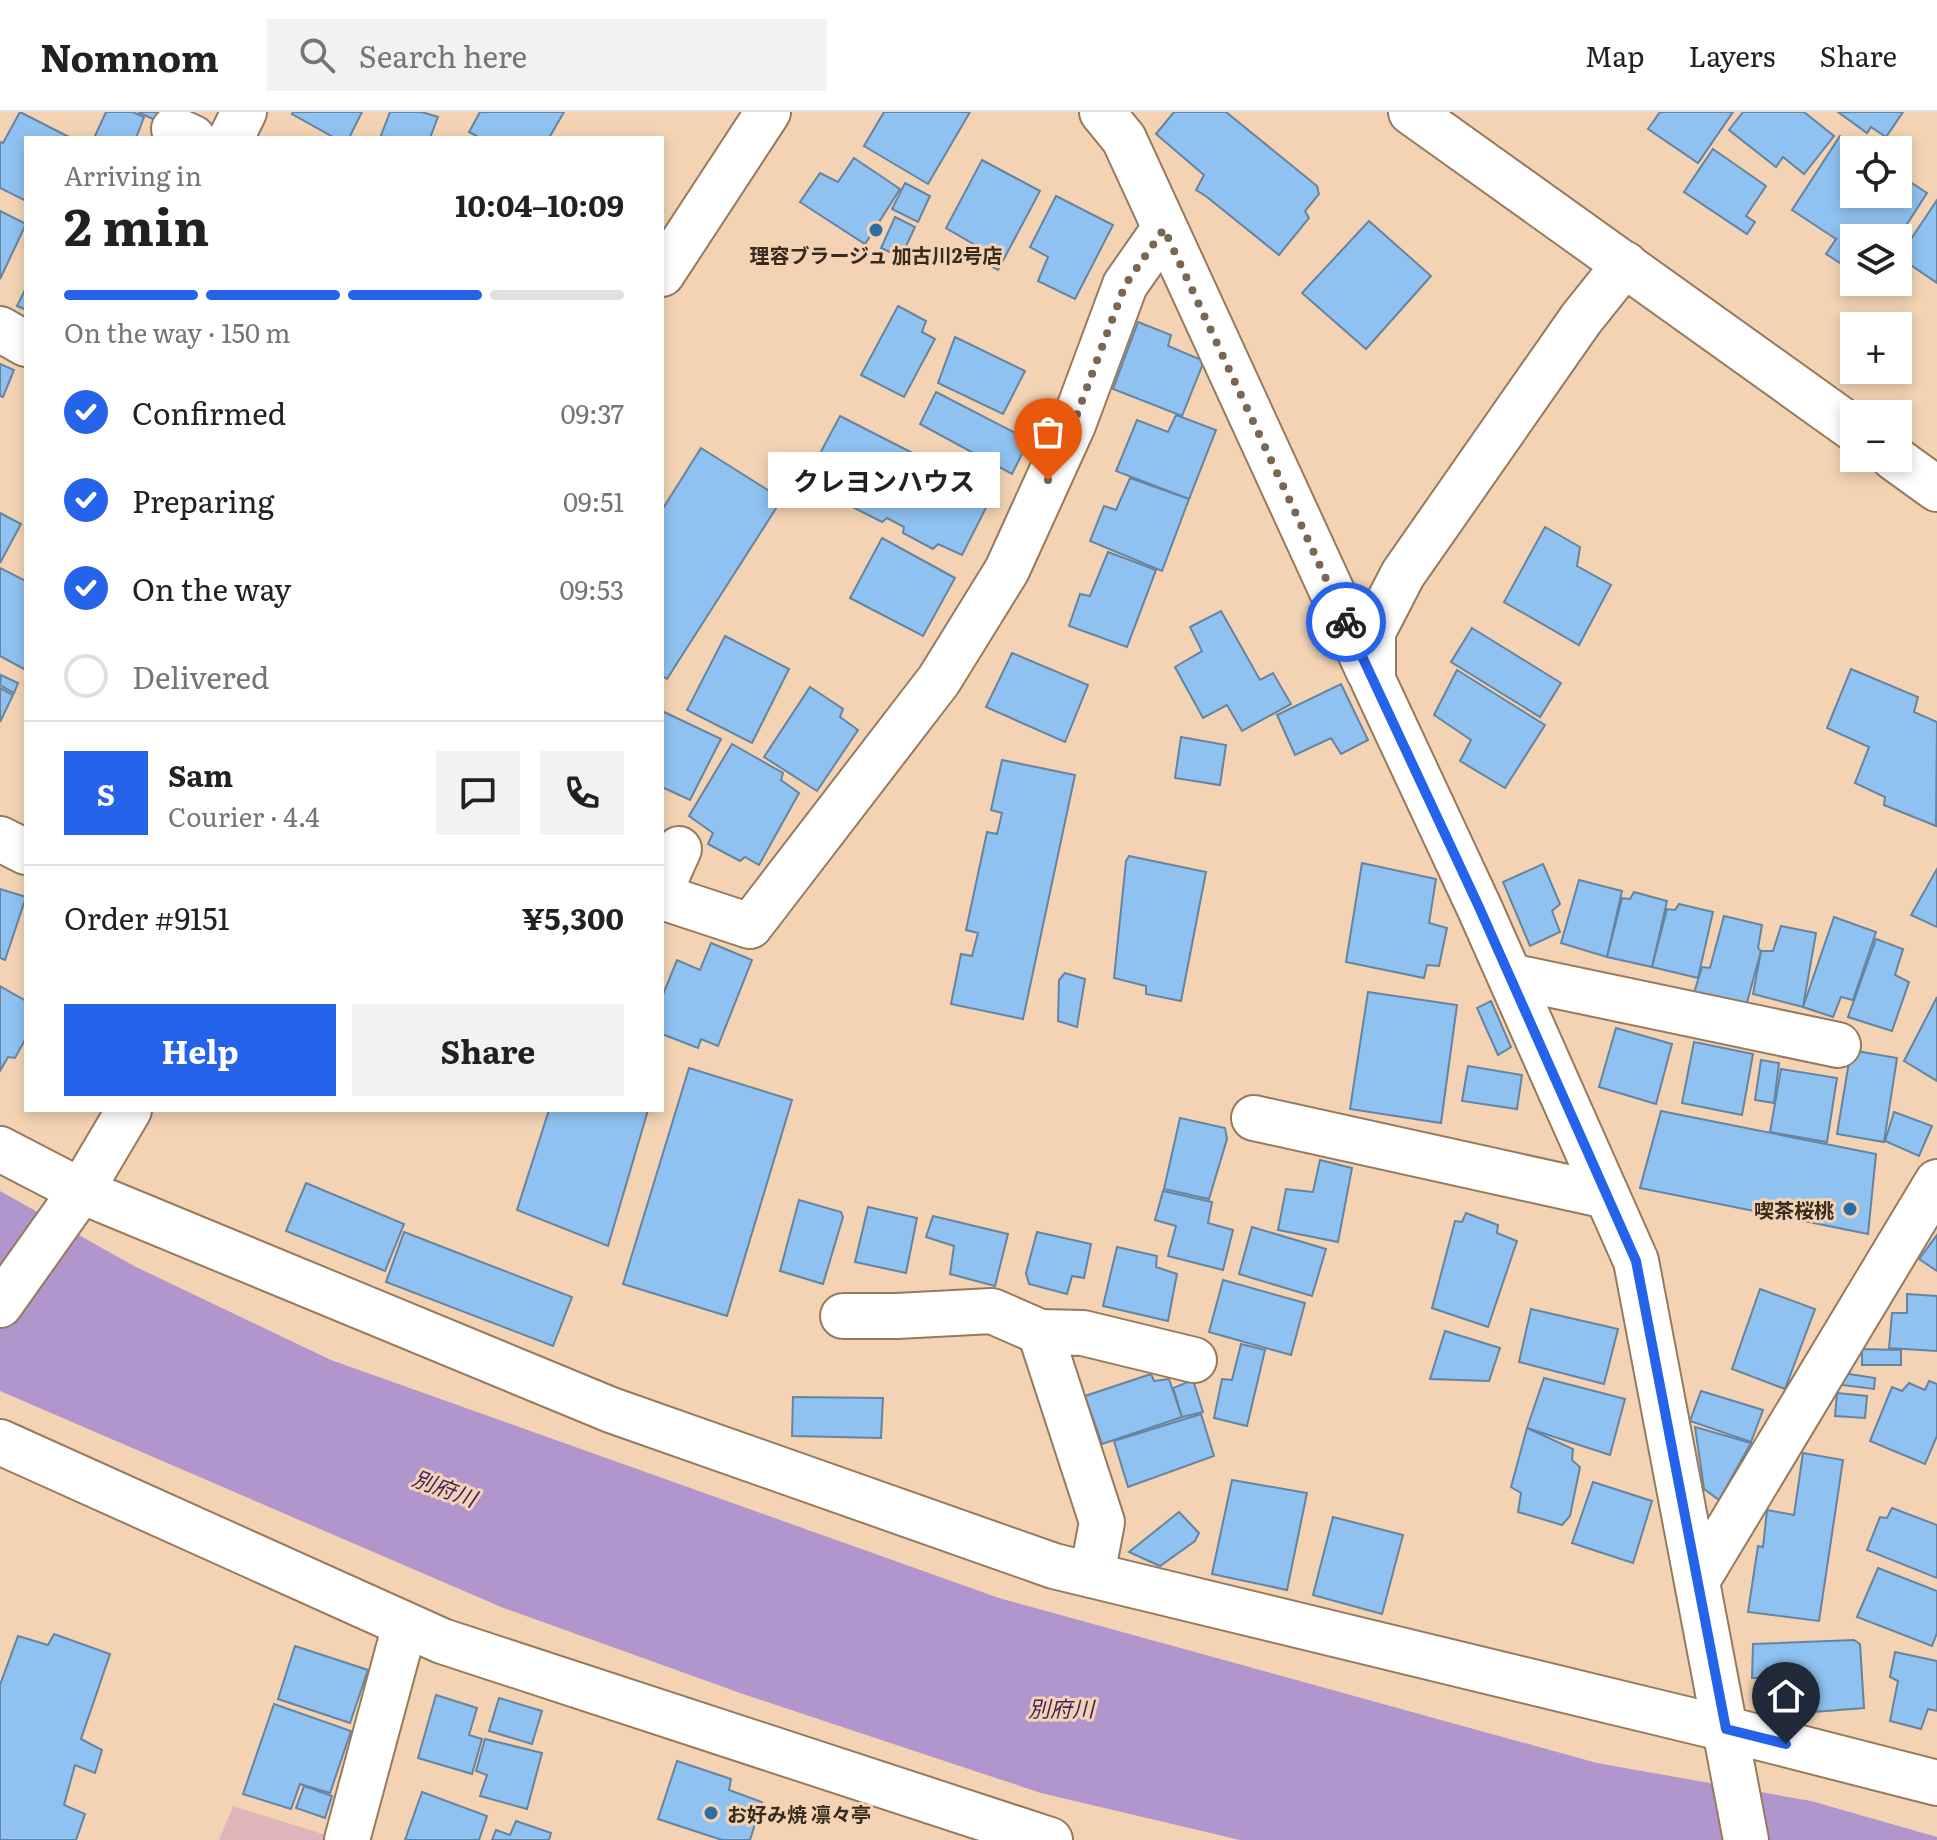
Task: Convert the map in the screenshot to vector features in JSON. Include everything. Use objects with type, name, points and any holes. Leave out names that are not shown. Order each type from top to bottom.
[{"type":"street","points":[[232,136],[244,112]]},
{"type":"street","points":[[664,271],[768,112]]},
{"type":"street","points":[[1102,112],[1124,139],[1479,907],[1636,1261],[1746,1840]]},
{"type":"street","points":[[1411,112],[1840,419]]},
{"type":"street","points":[[664,898],[750,926],[894,766],[939,680],[1007,570],[1034,542],[1125,285],[1164,229]]},
{"type":"street","points":[[1373,680],[1373,632],[1403,574],[1581,319],[1625,264]]},
{"type":"street","points":[[0,329],[24,343]]},
{"type":"street","points":[[1912,471],[1937,489]]},
{"type":"street","points":[[0,839],[24,851]]},
{"type":"street","points":[[1510,976],[1838,1045]]},
{"type":"street","points":[[0,1305],[81,1191],[128,1112]]},
{"type":"street","points":[[1254,1118],[1607,1196]]},
{"type":"street","points":[[0,1149],[81,1191],[611,1410],[1054,1566],[1937,1783]]},
{"type":"street","points":[[1697,1581],[1937,1182]]},
{"type":"street","points":[[843,1316],[992,1311],[1040,1332],[1083,1333],[1194,1360]]},
{"type":"street","points":[[1040,1332],[1102,1522],[1092,1575]]},
{"type":"street","points":[[0,1442],[442,1641],[1039,1839]]},
{"type":"street","points":[[347,1840],[405,1625]]},
{"type":"shaded area","points":[[233,1806],[329,1836],[328,1840],[219,1840]]},
{"type":"water","name":"別府川","points":[[0,1191],[136,1267],[331,1360],[999,1598],[1597,1763],[1811,1801],[1937,1837],[1937,1840],[1240,1840],[1041,1793],[743,1694],[501,1607],[0,1391]]},
{"type":"building","points":[[20,112],[67,136],[24,136],[24,200],[0,188],[0,142],[3,143]]},
{"type":"building","points":[[106,112],[133,112],[144,117],[137,136],[95,136]]},
{"type":"building","points":[[138,112],[162,112],[157,121]]},
{"type":"building","points":[[362,112],[350,136],[331,136],[292,114]]},
{"type":"building","points":[[390,112],[422,112],[438,117],[431,136],[381,136]]},
{"type":"building","points":[[480,112],[564,112],[550,136],[476,136],[469,132]]},
{"type":"building","points":[[884,112],[970,112],[928,184],[864,146]]},
{"type":"building","points":[[1174,112],[1226,112],[1317,186],[1319,194],[1305,211],[1309,218],[1279,255],[1196,190],[1204,175],[1156,134]]},
{"type":"building","points":[[1660,112],[1733,112],[1698,163],[1648,129]]},
{"type":"building","points":[[1743,112],[1804,112],[1834,136],[1804,174],[1783,157],[1776,167],[1729,130]]},
{"type":"building","points":[[1838,112],[1903,112],[1887,136],[1871,127],[1867,133]]},
{"type":"building","points":[[1840,136],[1840,208],[1912,208],[1912,183],[1927,193],[1907,224],[1840,224],[1840,263],[1826,254],[1836,239],[1792,210]]},
{"type":"building","points":[[1713,149],[1766,186],[1746,216],[1755,222],[1747,234],[1684,192]]},
{"type":"building","points":[[854,158],[900,189],[865,244],[800,202],[820,173],[838,182]]},
{"type":"building","points":[[982,160],[1040,191],[998,270],[971,256],[975,245],[946,228]]},
{"type":"building","points":[[905,183],[930,196],[918,222],[892,209]]},
{"type":"building","points":[[1056,196],[1113,225],[1075,299],[1038,281],[1048,257],[1030,247]]},
{"type":"building","points":[[1937,200],[1937,283],[1912,266],[1912,238]]},
{"type":"building","points":[[0,211],[24,223],[24,228],[0,279]]},
{"type":"building","points":[[895,217],[915,227],[901,257],[881,248]]},
{"type":"building","points":[[1369,221],[1431,276],[1366,349],[1302,293]]},
{"type":"building","points":[[24,292],[24,309],[17,306]]},
{"type":"building","points":[[898,306],[926,321],[922,332],[935,339],[904,397],[861,375]]},
{"type":"building","points":[[1138,322],[1171,335],[1168,346],[1204,361],[1182,416],[1113,389]]},
{"type":"building","points":[[955,337],[1025,371],[1003,414],[938,383]]},
{"type":"building","points":[[0,364],[14,370],[3,397],[0,396]]},
{"type":"building","points":[[936,392],[1029,440],[1012,474],[920,424]]},
{"type":"building","points":[[1176,415],[1216,430],[1189,499],[1116,471],[1137,420],[1168,432]]},
{"type":"building","points":[[840,416],[993,494],[962,555],[938,544],[933,549],[903,533],[904,527],[887,518],[882,522],[829,495],[831,490],[808,476]]},
{"type":"building","points":[[701,448],[782,499],[667,679],[664,677],[664,507]]},
{"type":"building","points":[[1130,478],[1189,499],[1162,571],[1090,541],[1104,506],[1116,510]]},
{"type":"building","points":[[0,513],[21,524],[0,563]]},
{"type":"building","points":[[1545,527],[1580,547],[1577,566],[1611,585],[1579,645],[1504,602]]},
{"type":"building","points":[[882,538],[955,578],[923,636],[850,598]]},
{"type":"building","points":[[1108,552],[1156,570],[1127,647],[1069,626],[1080,594],[1090,596]]},
{"type":"building","points":[[0,568],[24,580],[24,669],[0,656]]},
{"type":"building","points":[[1221,611],[1260,680],[1273,673],[1291,704],[1242,731],[1227,705],[1203,718],[1175,667],[1202,651],[1190,627]]},
{"type":"building","points":[[1472,628],[1561,683],[1540,717],[1451,662]]},
{"type":"building","points":[[725,636],[789,669],[752,743],[687,710]]},
{"type":"building","points":[[1012,653],[1088,685],[1065,742],[986,707]]},
{"type":"building","points":[[1851,669],[1918,697],[1914,712],[1937,722],[1936,826],[1884,805],[1885,797],[1855,783],[1869,747],[1827,728]]},
{"type":"building","points":[[1457,670],[1545,725],[1505,788],[1460,761],[1471,740],[1434,715]]},
{"type":"building","points":[[1,675],[18,683],[14,693],[0,685]]},
{"type":"building","points":[[1341,684],[1368,740],[1341,754],[1331,738],[1295,755],[1277,715]]},
{"type":"building","points":[[810,687],[843,709],[840,717],[858,730],[817,791],[764,757]]},
{"type":"building","points":[[0,688],[13,695],[0,722]]},
{"type":"building","points":[[664,712],[721,739],[690,800],[664,788]]},
{"type":"building","points":[[1181,737],[1226,745],[1220,785],[1175,778]]},
{"type":"building","points":[[732,744],[783,773],[781,780],[799,793],[759,865],[745,857],[740,861],[708,844],[713,833],[689,816]]},
{"type":"building","points":[[1002,760],[1075,775],[1023,1019],[951,1004],[961,954],[972,956],[978,933],[966,930],[987,832],[997,834],[1002,813],[991,810]]},
{"type":"building","points":[[1129,856],[1206,872],[1181,1001],[1146,994],[1146,986],[1114,978]]},
{"type":"building","points":[[1362,863],[1436,879],[1429,923],[1447,928],[1439,966],[1427,965],[1424,978],[1346,962]]},
{"type":"building","points":[[1543,864],[1560,904],[1552,911],[1560,932],[1530,946],[1503,882]]},
{"type":"building","points":[[1937,869],[1937,927],[1911,915]]},
{"type":"building","points":[[1579,880],[1622,891],[1607,957],[1561,943]]},
{"type":"building","points":[[0,889],[24,896],[24,903],[5,960],[0,958]]},
{"type":"building","points":[[1634,892],[1667,901],[1652,967],[1607,957],[1622,898],[1630,899]]},
{"type":"building","points":[[1679,904],[1713,912],[1698,978],[1652,967],[1667,909],[1675,910]]},
{"type":"building","points":[[1724,916],[1762,925],[1758,948],[1761,951],[1746,1006],[1694,993],[1702,967],[1710,968]]},
{"type":"building","points":[[1834,917],[1876,932],[1853,1000],[1841,997],[1833,1017],[1803,1007]]},
{"type":"building","points":[[1781,926],[1816,933],[1803,1007],[1753,994],[1761,951],[1773,951]]},
{"type":"building","points":[[1876,939],[1903,949],[1895,975],[1909,982],[1892,1031],[1848,1017]]},
{"type":"building","points":[[711,943],[752,960],[718,1046],[701,1039],[698,1048],[664,1035],[664,992],[677,960],[700,970]]},
{"type":"building","points":[[1065,973],[1085,979],[1077,1027],[1058,1021],[1059,980]]},
{"type":"building","points":[[0,986],[24,1000],[24,1042],[15,1058],[8,1057],[0,1071]]},
{"type":"building","points":[[1368,992],[1457,1005],[1441,1123],[1350,1109]]},
{"type":"building","points":[[1937,997],[1937,1081],[1904,1061]]},
{"type":"building","points":[[1491,1001],[1511,1047],[1498,1055],[1477,1008]]},
{"type":"building","points":[[1616,1028],[1672,1044],[1656,1104],[1599,1087]]},
{"type":"building","points":[[1694,1042],[1753,1054],[1742,1115],[1682,1103]]},
{"type":"building","points":[[1851,1050],[1897,1058],[1884,1142],[1837,1134]]},
{"type":"building","points":[[1761,1060],[1779,1063],[1774,1103],[1755,1100]]},
{"type":"building","points":[[1468,1066],[1522,1075],[1517,1109],[1462,1101]]},
{"type":"building","points":[[689,1068],[792,1100],[727,1316],[623,1284]]},
{"type":"building","points":[[1781,1069],[1837,1078],[1827,1142],[1770,1132]]},
{"type":"building","points":[[1661,1111],[1876,1154],[1868,1234],[1640,1188]]},
{"type":"building","points":[[548,1112],[647,1112],[608,1246],[517,1210]]},
{"type":"building","points":[[1894,1112],[1932,1126],[1919,1156],[1885,1141]]},
{"type":"building","points":[[1180,1118],[1225,1128],[1227,1139],[1209,1199],[1164,1189]]},
{"type":"building","points":[[1320,1160],[1352,1168],[1338,1242],[1278,1230],[1286,1189],[1313,1192]]},
{"type":"building","points":[[306,1183],[404,1224],[385,1271],[286,1231]]},
{"type":"building","points":[[1163,1191],[1212,1202],[1208,1223],[1233,1230],[1223,1270],[1168,1256],[1176,1226],[1155,1220]]},
{"type":"building","points":[[799,1200],[841,1212],[843,1217],[823,1284],[780,1271]]},
{"type":"building","points":[[868,1207],[917,1218],[906,1273],[855,1262]]},
{"type":"building","points":[[1466,1213],[1498,1225],[1497,1233],[1517,1241],[1488,1327],[1432,1308],[1455,1221],[1462,1222]]},
{"type":"building","points":[[933,1216],[1008,1234],[995,1286],[950,1274],[954,1246],[926,1237]]},
{"type":"building","points":[[1252,1227],[1326,1249],[1312,1296],[1239,1274]]},
{"type":"building","points":[[404,1232],[572,1297],[553,1346],[386,1282]]},
{"type":"building","points":[[1037,1232],[1091,1244],[1084,1278],[1072,1276],[1067,1294],[1029,1284],[1026,1273]]},
{"type":"building","points":[[1937,1235],[1937,1271],[1919,1259]]},
{"type":"building","points":[[1117,1247],[1157,1256],[1156,1267],[1177,1274],[1168,1321],[1103,1306]]},
{"type":"building","points":[[1223,1280],[1305,1303],[1291,1355],[1209,1332]]},
{"type":"building","points":[[1760,1289],[1815,1309],[1785,1389],[1732,1369]]},
{"type":"building","points":[[1907,1294],[1937,1296],[1937,1351],[1889,1348],[1892,1313],[1907,1313]]},
{"type":"building","points":[[1531,1309],[1618,1329],[1604,1384],[1519,1362]]},
{"type":"building","points":[[1445,1331],[1500,1348],[1489,1381],[1430,1379]]},
{"type":"building","points":[[1241,1344],[1265,1350],[1247,1426],[1214,1418],[1222,1379],[1232,1380]]},
{"type":"building","points":[[1862,1349],[1901,1350],[1901,1365],[1862,1365]]},
{"type":"building","points":[[1843,1373],[1875,1378],[1874,1389],[1842,1385]]},
{"type":"building","points":[[1151,1374],[1154,1381],[1169,1379],[1182,1417],[1102,1444],[1085,1396]]},
{"type":"building","points":[[1544,1378],[1625,1399],[1610,1455],[1527,1428]]},
{"type":"building","points":[[1193,1380],[1203,1412],[1182,1417],[1173,1388]]},
{"type":"building","points":[[1929,1381],[1937,1384],[1937,1436],[1925,1464],[1870,1441],[1892,1387],[1902,1391],[1909,1383],[1925,1390]]},
{"type":"building","points":[[1701,1391],[1763,1410],[1751,1442],[1690,1421]]},
{"type":"building","points":[[1837,1393],[1867,1396],[1865,1418],[1835,1416]]},
{"type":"building","points":[[793,1397],[883,1398],[881,1438],[792,1436]]},
{"type":"building","points":[[1201,1414],[1214,1456],[1128,1487],[1114,1441]]},
{"type":"building","points":[[1695,1427],[1751,1443],[1719,1500],[1704,1489]]},
{"type":"building","points":[[1527,1428],[1573,1449],[1572,1460],[1580,1467],[1570,1516],[1562,1525],[1518,1512],[1521,1493],[1511,1487]]},
{"type":"building","points":[[1803,1453],[1843,1460],[1819,1621],[1748,1612],[1758,1546],[1763,1547],[1767,1510],[1794,1515]]},
{"type":"building","points":[[1232,1480],[1307,1493],[1287,1590],[1212,1574]]},
{"type":"building","points":[[1593,1482],[1652,1501],[1633,1563],[1572,1543]]},
{"type":"building","points":[[1892,1508],[1937,1525],[1937,1578],[1867,1550],[1880,1517],[1887,1518]]},
{"type":"building","points":[[1179,1512],[1199,1533],[1195,1541],[1160,1566],[1129,1552]]},
{"type":"building","points":[[1333,1517],[1403,1535],[1382,1614],[1313,1595]]},
{"type":"building","points":[[1878,1568],[1937,1591],[1937,1633],[1932,1646],[1857,1617]]},
{"type":"building","points":[[54,1634],[110,1654],[81,1739],[102,1750],[95,1773],[75,1765],[64,1805],[85,1814],[76,1840],[0,1840],[0,1685],[18,1636],[48,1645]]},
{"type":"building","points":[[1854,1640],[1860,1644],[1864,1708],[1801,1713],[1797,1677],[1752,1678],[1753,1644]]},
{"type":"building","points":[[295,1646],[368,1670],[350,1723],[278,1699]]},
{"type":"building","points":[[1895,1652],[1937,1661],[1937,1711],[1928,1709],[1921,1729],[1890,1721],[1898,1681],[1890,1677]]},
{"type":"building","points":[[436,1695],[477,1708],[469,1735],[482,1739],[472,1774],[418,1758]]},
{"type":"building","points":[[499,1698],[542,1711],[532,1744],[489,1731]]},
{"type":"building","points":[[274,1704],[351,1731],[330,1793],[300,1784],[291,1809],[243,1794]]},
{"type":"building","points":[[485,1739],[542,1753],[527,1809],[480,1796],[487,1775],[476,1771]]},
{"type":"building","points":[[677,1761],[731,1779],[729,1790],[762,1802],[750,1840],[722,1840],[658,1819]]},
{"type":"building","points":[[304,1786],[332,1796],[325,1818],[296,1808]]},
{"type":"building","points":[[422,1792],[487,1816],[479,1840],[405,1840]]},
{"type":"building","points":[[516,1821],[551,1833],[549,1840],[492,1840],[496,1830],[510,1835]]},
{"type":"way so far","points":[[1048,480],[1073,425],[1125,285],[1164,229],[1346,622]]},
{"type":"place","name":"理容ブラージュ 加古川2号店","points":[[876,230]]},
{"type":"place","name":"クレヨンハウス","points":[[1048,480]]},
{"type":"place","name":"喫茶桜桃","points":[[1850,1209]]},
{"type":"place","name":"お好み焼 凛々亭","points":[[711,1813]]},
{"type":"route","points":[[1346,622],[1479,907],[1636,1261],[1726,1729],[1786,1744]]}]
